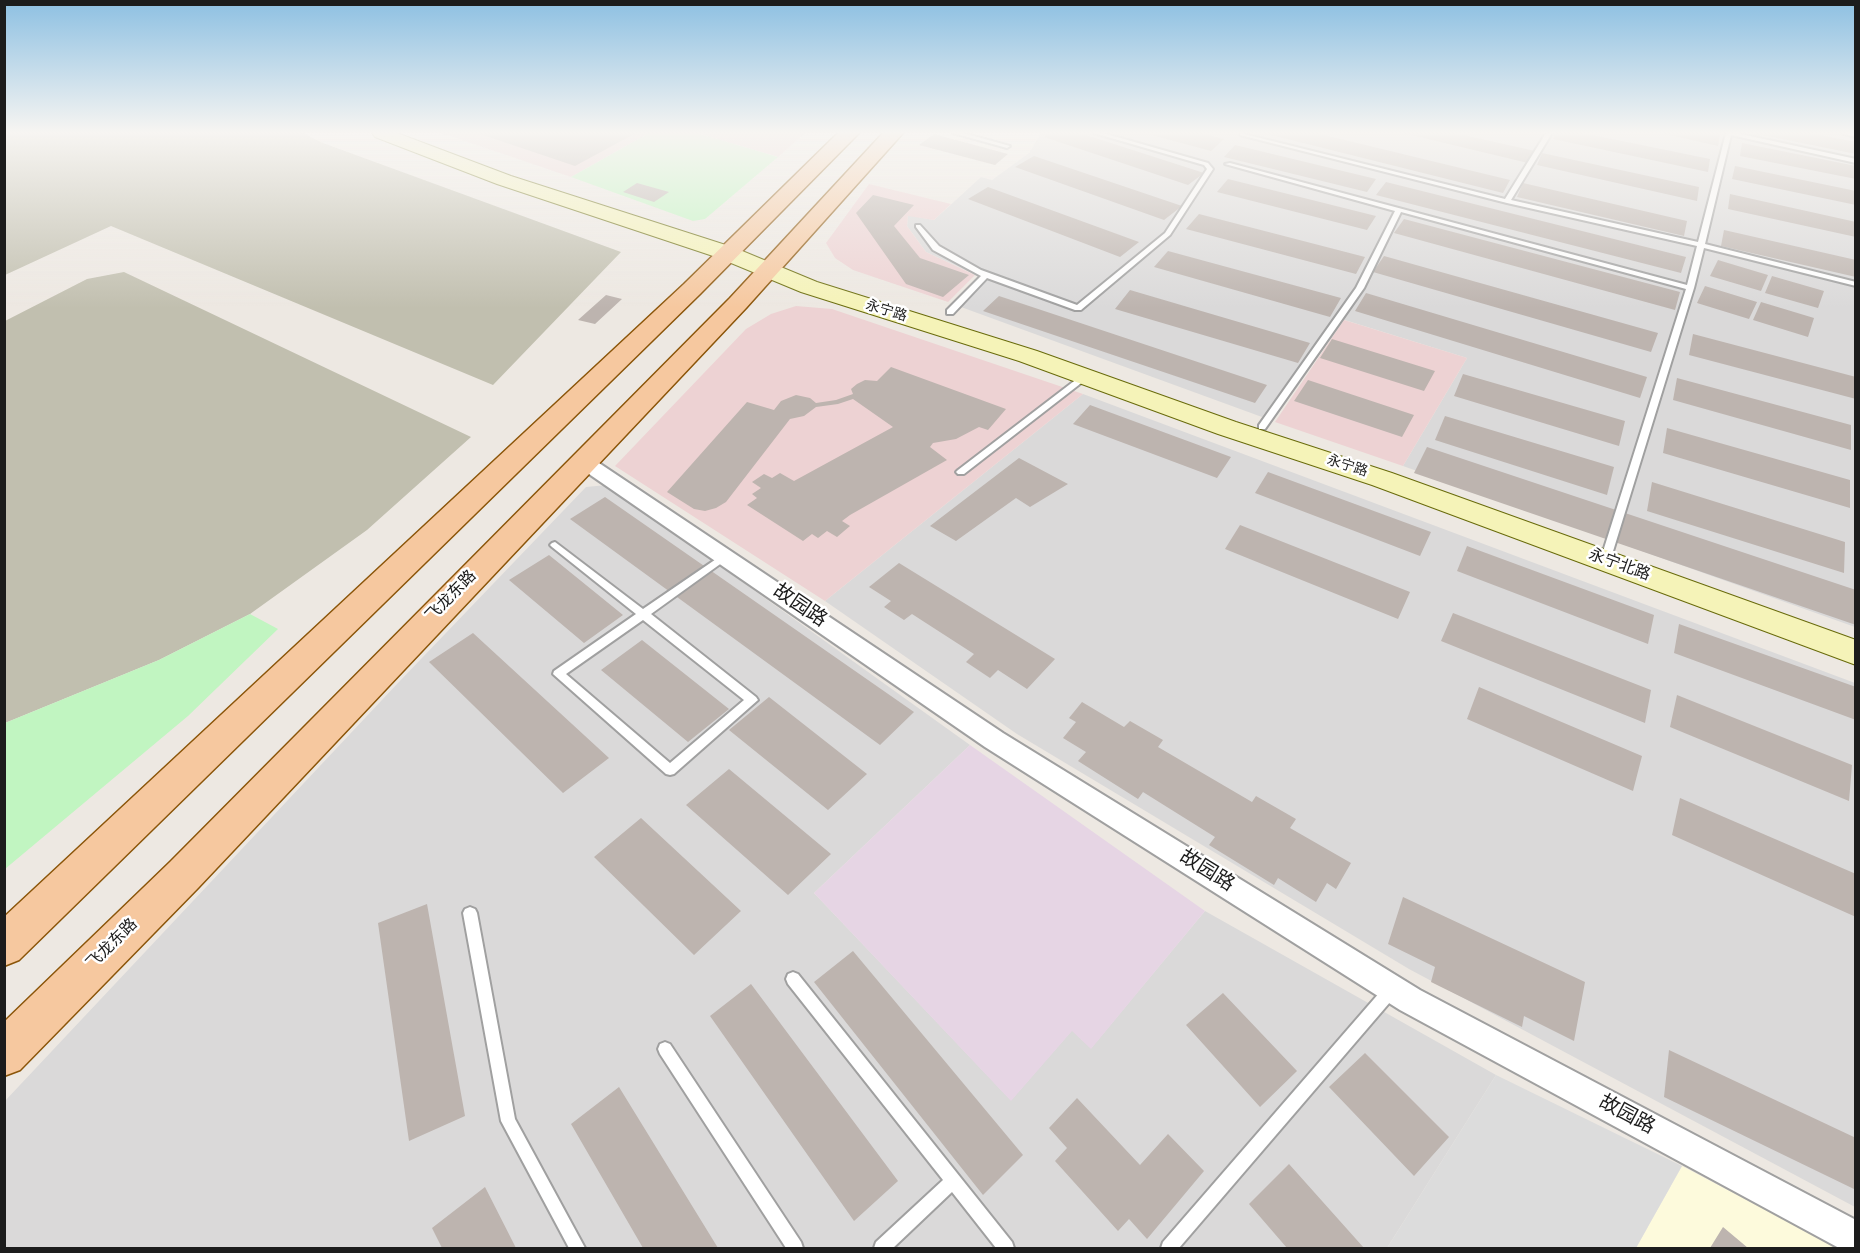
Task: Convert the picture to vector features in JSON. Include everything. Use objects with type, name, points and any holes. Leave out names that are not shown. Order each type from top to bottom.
[{"type":"main road","name":"永宁路","points":[[543,191],[734,247]]},
{"type":"main road","name":"永宁路","points":[[582,191],[773,263],[829,274],[950,312],[1143,379],[1382,479]]},
{"type":"main road","points":[[4,946],[790,191]]},
{"type":"main road","name":"飞龙东路","points":[[4,1054],[184,875],[738,303],[839,191]]},
{"type":"main road","name":"永宁路","points":[[773,263],[809,287],[1028,356],[1227,428],[1382,479]]},
{"type":"main road","name":"永宁北路","points":[[1382,479],[1856,653]]},
{"type":"street","name":"故园路","points":[[583,461],[994,740],[1393,989],[1856,1239]]},
{"type":"lane","points":[[918,226],[936,248],[986,275],[1078,308],[1167,234],[1195,191]]},
{"type":"lane","points":[[1332,191],[1690,288]]},
{"type":"lane","points":[[1469,191],[1701,245],[1856,284]]},
{"type":"lane","points":[[1507,201],[1513,191]]},
{"type":"lane","points":[[1605,561],[1690,288],[1715,191]]},
{"type":"lane","points":[[1262,427],[1360,288],[1399,209]]},
{"type":"lane","points":[[950,312],[986,275]]},
{"type":"lane","points":[[961,472],[1085,377]]},
{"type":"lane","points":[[555,545],[643,614],[752,700],[670,770],[558,674],[643,614],[725,557]]},
{"type":"lane","points":[[470,913],[508,1121],[577,1248]]},
{"type":"lane","points":[[793,979],[1006,1248]]},
{"type":"lane","points":[[1169,1248],[1393,989]]},
{"type":"lane","points":[[664,1049],[795,1248]]},
{"type":"lane","points":[[882,1248],[953,1181]]},
{"type":"shaded area","points":[[5,191],[456,191],[621,252],[493,385],[111,226],[5,275]]},
{"type":"shaded area","points":[[864,191],[900,191],[951,204],[934,220],[908,216],[907,226],[926,252],[975,275],[948,302],[853,270],[835,258],[826,243]]},
{"type":"shaded area","points":[[965,191],[1855,191],[1855,627],[1403,466],[1467,358],[1335,317],[1262,417],[961,307],[987,280],[926,252],[907,226],[908,215],[934,220]]},
{"type":"shaded area","points":[[124,272],[471,437],[367,530],[250,614],[159,660],[5,723],[5,321],[87,279]]},
{"type":"shaded area","points":[[796,306],[832,309],[1083,394],[825,601],[615,466],[746,329],[771,314]]},
{"type":"shaded area","points":[[1344,320],[1467,358],[1403,466],[1275,422]]},
{"type":"shaded area","points":[[1083,394],[1855,683],[1855,1207],[1409,969],[1017,734],[825,601]]},
{"type":"shaded area","points":[[607,485],[970,745],[814,893],[1011,1100],[1072,1030],[1091,1048],[1205,911],[1496,1075],[1387,1248],[5,1248],[4,1102],[397,684],[586,487]]},
{"type":"shaded area","points":[[970,745],[1205,911],[1091,1049],[1072,1031],[1011,1101],[814,893]]},
{"type":"shaded area","points":[[1496,1075],[1682,1166],[1636,1248],[1387,1248]]},
{"type":"shaded area","points":[[1682,1166],[1838,1248],[1636,1248]]},
{"type":"green space","points":[[611,191],[737,191],[705,219],[693,221]]},
{"type":"green space","points":[[250,614],[278,629],[188,716],[5,869],[5,723],[159,660]]},
{"type":"building","points":[[667,191],[669,192],[654,202],[623,192]]},
{"type":"building","points":[[981,191],[1000,191],[1139,242],[1120,257],[968,199]]},
{"type":"building","points":[[1084,191],[1139,191],[1182,206],[1164,220]]},
{"type":"building","points":[[1278,191],[1376,216],[1367,230],[1217,192]]},
{"type":"building","points":[[1379,191],[1424,191],[1686,257],[1681,273],[1376,195]]},
{"type":"building","points":[[1519,191],[1560,191],[1687,221],[1684,236],[1517,197]]},
{"type":"building","points":[[1655,191],[1698,191],[1697,201]]},
{"type":"building","points":[[1791,191],[1856,191],[1856,205]]},
{"type":"building","points":[[1730,194],[1856,222],[1856,237],[1728,209]]},
{"type":"building","points":[[873,195],[914,205],[894,226],[920,258],[969,275],[943,297],[906,284],[856,213]]},
{"type":"building","points":[[1199,214],[1365,257],[1356,274],[1186,229]]},
{"type":"building","points":[[1404,219],[1680,292],[1675,310],[1394,233]]},
{"type":"building","points":[[1724,230],[1856,260],[1856,277],[1721,246]]},
{"type":"building","points":[[1168,251],[1341,298],[1330,317],[1154,267]]},
{"type":"building","points":[[1384,256],[1658,333],[1651,352],[1373,272]]},
{"type":"building","points":[[1718,260],[1768,275],[1761,291],[1710,276]]},
{"type":"building","points":[[1772,276],[1824,291],[1818,308],[1765,293]]},
{"type":"building","points":[[1705,286],[1757,302],[1749,319],[1697,303]]},
{"type":"building","points":[[1130,290],[1310,343],[1298,363],[1115,309]]},
{"type":"building","points":[[1366,293],[1647,377],[1640,398],[1355,311]]},
{"type":"building","points":[[606,295],[622,299],[595,324],[578,320]]},
{"type":"building","points":[[999,296],[1267,385],[1255,403],[983,311]]},
{"type":"building","points":[[1761,302],[1814,318],[1808,337],[1753,320]]},
{"type":"building","points":[[1693,334],[1856,377],[1856,399],[1689,355]]},
{"type":"building","points":[[1332,339],[1435,371],[1424,391],[1320,358]]},
{"type":"building","points":[[891,367],[1006,409],[988,430],[979,427],[956,439],[933,443],[930,447],[947,460],[850,515],[842,521],[850,526],[837,537],[827,531],[818,538],[812,534],[803,541],[747,505],[757,498],[752,494],[761,488],[752,482],[764,474],[772,478],[780,473],[794,481],[893,427],[853,399],[816,407],[804,416],[790,419],[726,502],[716,508],[705,511],[694,509],[667,492],[747,402],[774,410],[781,401],[796,395],[810,398],[816,403],[836,400],[853,394],[851,389],[865,380],[877,381]]},
{"type":"building","points":[[1463,374],[1625,421],[1619,446],[1454,396]]},
{"type":"building","points":[[1677,378],[1851,425],[1851,450],[1673,400]]},
{"type":"building","points":[[1308,380],[1414,415],[1402,437],[1294,401]]},
{"type":"building","points":[[1090,405],[1231,457],[1217,478],[1073,424]]},
{"type":"building","points":[[1445,416],[1614,467],[1607,495],[1435,440]]},
{"type":"building","points":[[1667,428],[1850,480],[1850,508],[1663,453]]},
{"type":"building","points":[[1427,447],[1856,590],[1856,625],[1414,473]]},
{"type":"building","points":[[1019,458],[1068,484],[1030,507],[1016,498],[956,541],[930,526]]},
{"type":"building","points":[[1268,472],[1431,532],[1420,556],[1255,493]]},
{"type":"building","points":[[1652,482],[1845,542],[1844,573],[1647,511]]},
{"type":"building","points":[[605,497],[914,712],[880,745],[570,519]]},
{"type":"building","points":[[1240,525],[1410,592],[1398,619],[1225,549]]},
{"type":"building","points":[[1467,546],[1654,615],[1648,644],[1457,571]]},
{"type":"building","points":[[549,555],[623,615],[584,643],[509,580]]},
{"type":"building","points":[[899,563],[1055,659],[1027,689],[998,670],[990,678],[966,662],[974,654],[912,614],[904,620],[884,607],[891,601],[869,587]]},
{"type":"building","points":[[1453,613],[1651,690],[1645,723],[1441,641]]},
{"type":"building","points":[[1679,624],[1856,687],[1856,720],[1674,653]]},
{"type":"building","points":[[473,633],[609,758],[563,793],[429,662]]},
{"type":"building","points":[[642,640],[729,709],[688,742],[601,670]]},
{"type":"building","points":[[1479,687],[1642,756],[1633,791],[1467,719]]},
{"type":"building","points":[[1677,695],[1852,765],[1849,801],[1670,727]]},
{"type":"building","points":[[769,697],[867,774],[828,810],[729,730]]},
{"type":"building","points":[[1082,702],[1124,727],[1130,721],[1163,740],[1158,747],[1252,802],[1256,796],[1296,819],[1290,828],[1351,863],[1336,889],[1327,883],[1316,902],[1278,878],[1274,885],[1209,845],[1215,837],[1143,792],[1138,799],[1078,761],[1086,752],[1063,738],[1076,722],[1069,718]]},
{"type":"building","points":[[729,769],[831,854],[788,895],[686,805]]},
{"type":"building","points":[[1680,798],[1856,874],[1856,917],[1672,835]]},
{"type":"building","points":[[641,818],[741,911],[694,955],[594,857]]},
{"type":"building","points":[[1403,897],[1585,982],[1574,1041],[1524,1016],[1522,1027],[1431,982],[1435,967],[1388,944]]},
{"type":"building","points":[[427,904],[465,1116],[409,1141],[378,923]]},
{"type":"building","points":[[853,951],[1023,1155],[983,1195],[814,982]]},
{"type":"building","points":[[751,984],[898,1181],[854,1221],[710,1016]]},
{"type":"building","points":[[1223,993],[1297,1071],[1260,1107],[1186,1025]]},
{"type":"building","points":[[1669,1050],[1856,1138],[1856,1190],[1664,1097]]},
{"type":"building","points":[[1365,1053],[1449,1137],[1414,1176],[1329,1087]]},
{"type":"building","points":[[619,1087],[718,1248],[643,1248],[571,1124]]},
{"type":"building","points":[[1077,1098],[1140,1165],[1168,1134],[1204,1171],[1147,1239],[1129,1219],[1118,1231],[1055,1161],[1067,1148],[1049,1128]]},
{"type":"building","points":[[1289,1164],[1364,1248],[1287,1248],[1249,1204]]},
{"type":"building","points":[[485,1187],[516,1248],[442,1248],[432,1228]]},
{"type":"building","points":[[1723,1227],[1748,1248],[1710,1248]]}]
